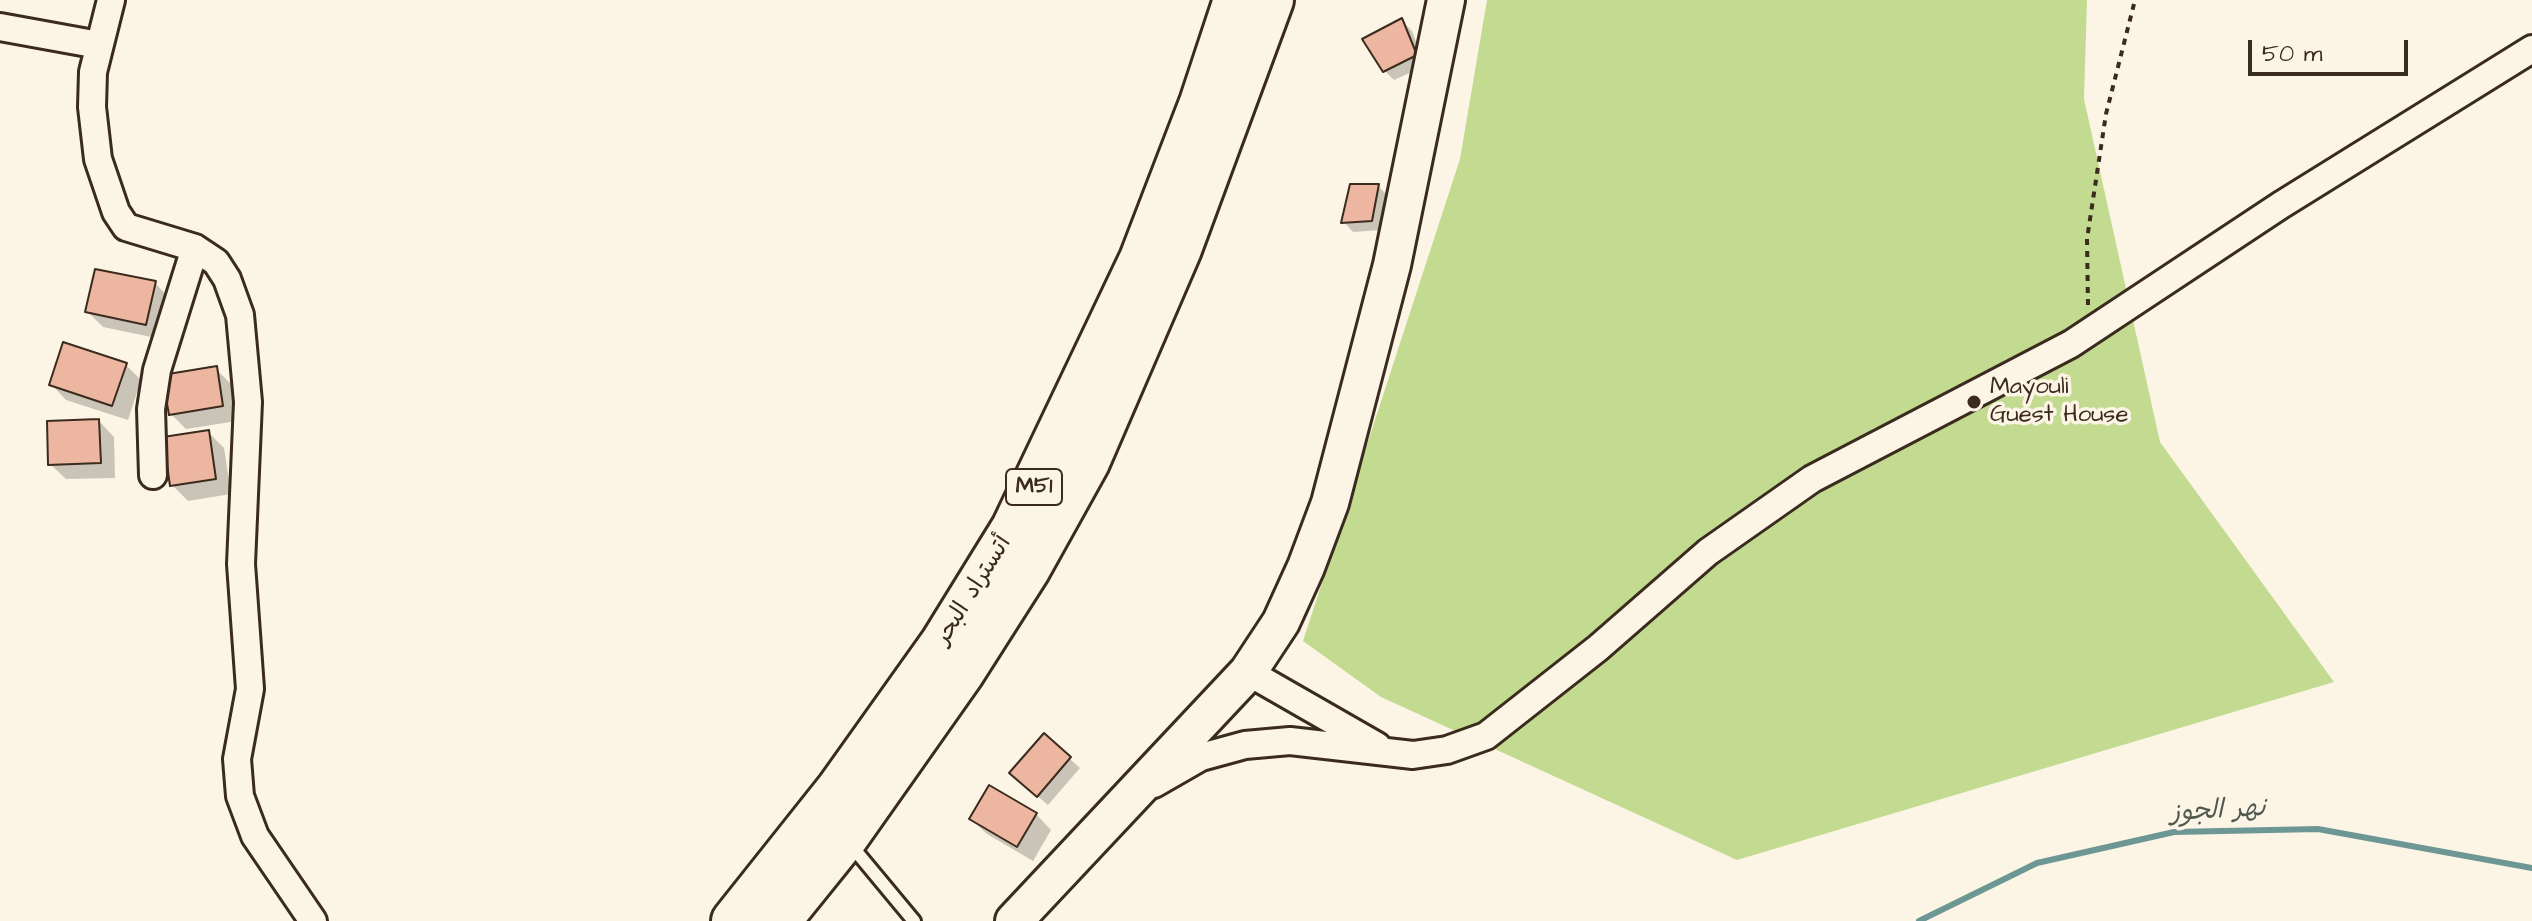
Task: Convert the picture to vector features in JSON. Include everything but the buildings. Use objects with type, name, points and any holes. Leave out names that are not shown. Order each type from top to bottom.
[{"type":"highway","name":"أتستراد البحر","points":[[734,921],[839,789],[943,643],[1014,528],[1142,259],[1202,103],[1236,0]]},
{"type":"highway","name":"أتستراد البحر","points":[[778,921],[845,838],[962,672],[1027,570],[1087,462],[1179,249],[1251,57],[1276,6]]},
{"type":"street","points":[[111,0],[93,72],[92,107],[98,159],[116,212],[126,227],[195,248],[216,262],[227,279],[240,315],[248,402],[241,564],[250,689],[237,759],[240,796],[255,836],[313,921]]},
{"type":"street","points":[[1014,921],[1248,672],[1281,622],[1330,503],[1392,265],[1446,0]]},
{"type":"street","points":[[0,27],[19,27],[99,45]]},
{"type":"street","points":[[1133,796],[1201,757],[1245,745],[1290,741],[1391,754],[1447,750],[1494,732],[1708,552],[1812,479],[1993,387],[2088,333],[2320,180],[2532,49]]},
{"type":"street","points":[[153,475],[151,409],[157,370],[195,248]]},
{"type":"street","points":[[1248,672],[1391,754]]},
{"type":"lane","points":[[845,838],[914,921]]},
{"type":"path","points":[[2088,333],[2087,239],[2106,114],[2135,0]]},
{"type":"green space","points":[[1487,0],[2087,0],[2084,99],[2160,442],[2334,682],[1737,860],[1381,697],[1303,641],[1460,159]]},
{"type":"waterway","name":"نهر الجوز","points":[[1919,921],[2037,863],[2174,832],[2318,829],[2532,868]]},
{"type":"place","name":"Mayouli Guest House","points":[[1974,402]]}]
